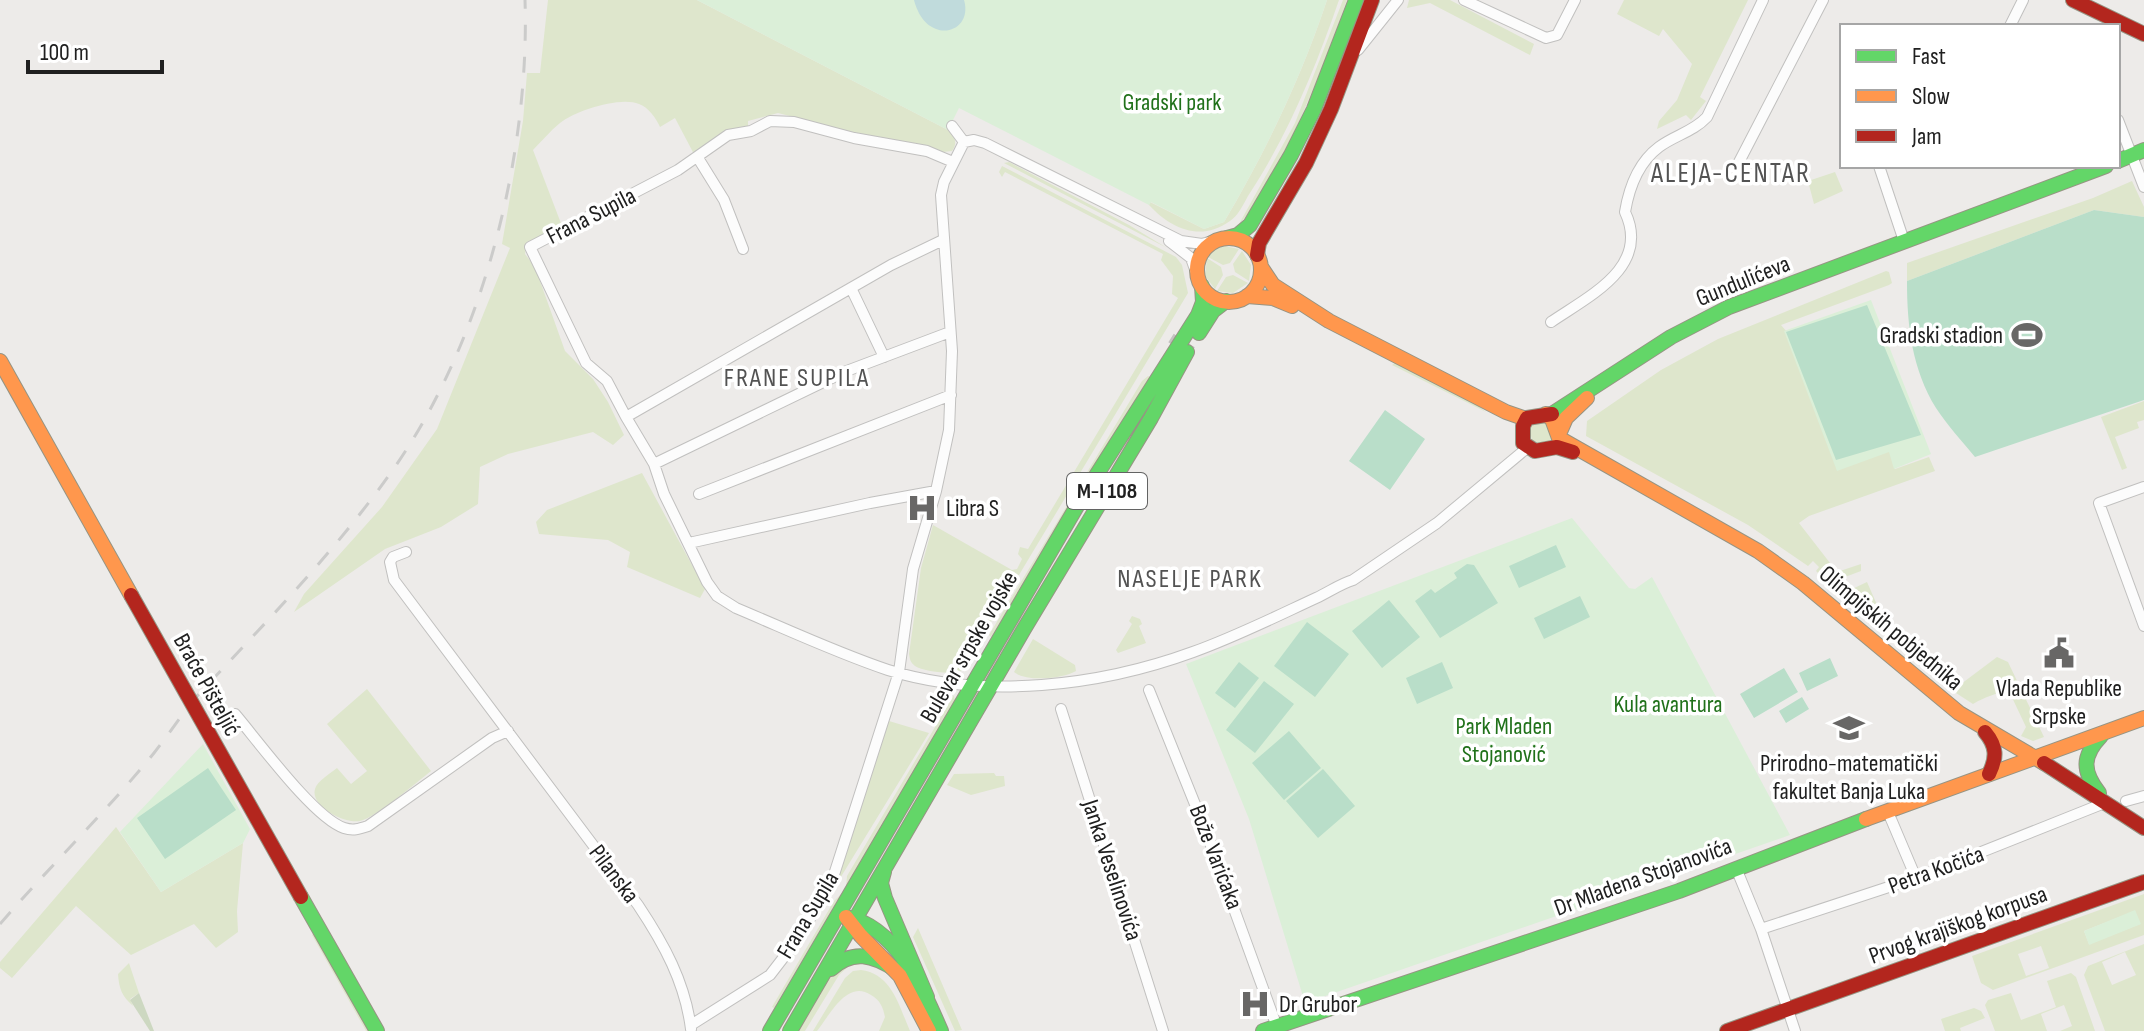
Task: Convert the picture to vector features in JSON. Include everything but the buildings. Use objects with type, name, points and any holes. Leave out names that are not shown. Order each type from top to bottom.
[{"type":"main road","name":"Bulevar srpske vojske","points":[[770,1031],[1094,478],[1198,315],[1203,302],[1199,280],[1201,254],[1223,238],[1238,235],[1250,225],[1291,155],[1314,109],[1356,0]]},
{"type":"main road","points":[[1199,280],[1213,297],[1226,301],[1247,296],[1256,285],[1262,238],[1306,163],[1353,54],[1372,0]]},
{"type":"main road","points":[[2073,0],[2144,34]]},
{"type":"main road","name":"Gundulićeva","points":[[1542,431],[1608,379],[1671,337],[1729,307],[2101,168]]},
{"type":"main road","points":[[1223,238],[1245,242],[1259,261]]},
{"type":"main road","name":"Olimpijskih pobjednika","points":[[1259,261],[1273,285],[1329,321]]},
{"type":"main road","name":"Olimpijskih pobjednika","points":[[1247,296],[1273,298],[1329,321],[1542,431],[1567,450],[1607,465],[1717,526],[1783,568],[1978,726],[2107,802],[2144,828]]},
{"type":"main road","name":"Bulevar srpske vojske","points":[[790,1031],[851,920],[886,867],[1189,349],[1213,311],[1226,301]]},
{"type":"main road","name":"Braće Pišteljić","points":[[0,361],[377,1031]]},
{"type":"main road","name":"Gundulićeva","points":[[1542,431],[1566,418],[1608,379]]},
{"type":"main road","name":"Dr Mladena Stojanovića","points":[[1270,1029],[1679,891],[2144,718]]},
{"type":"main road","points":[[1978,726],[1989,735],[1996,751],[1994,766],[1989,774]]},
{"type":"main road","points":[[2103,733],[2087,754],[2084,767],[2091,784],[2107,802]]},
{"type":"main road","points":[[886,867],[882,888],[941,1031]]},
{"type":"main road","name":"Prvog krajiškog korpusa","points":[[1727,1031],[2144,882]]},
{"type":"main road","points":[[848,901],[851,920],[896,970],[929,1031]]},
{"type":"main road","points":[[832,925],[851,920],[875,930],[904,961],[927,997]]},
{"type":"main road","points":[[812,992],[835,965],[853,954],[878,958],[896,970]]},
{"type":"street","points":[[1353,54],[1398,0]]},
{"type":"street","points":[[1464,0],[1546,38],[1557,35],[1575,0]]},
{"type":"street","points":[[1551,322],[1602,288],[1618,273],[1630,245],[1631,226],[1625,212],[1635,179],[1660,146],[1697,128],[1707,117],[1763,0]]},
{"type":"street","points":[[1738,164],[1823,0]]},
{"type":"street","points":[[2011,24],[2023,0]]},
{"type":"street","name":"Frana Supila","points":[[691,1028],[770,975],[797,940],[831,884],[899,672],[913,569],[947,445],[951,395],[950,332],[941,195],[953,162],[927,151],[770,121],[751,131],[728,135],[698,158],[632,196],[530,247],[586,363],[607,381],[654,464],[664,494],[717,596],[736,608],[899,672],[973,684],[1048,685],[1120,672],[1191,653],[1319,597],[1345,582],[1348,576],[1442,511],[1542,431]]},
{"type":"street","points":[[2120,123],[2138,153],[2144,187]]},
{"type":"street","points":[[952,126],[964,142]]},
{"type":"street","points":[[964,142],[985,143],[1137,221],[1188,243],[1202,244],[1223,238]]},
{"type":"street","points":[[953,162],[964,142]]},
{"type":"street","points":[[698,158],[724,200],[743,249]]},
{"type":"street","points":[[1880,168],[1904,241]]},
{"type":"street","points":[[1137,221],[1187,253],[1199,280]]},
{"type":"street","points":[[626,417],[891,265],[943,240]]},
{"type":"street","points":[[851,288],[884,357]]},
{"type":"street","points":[[654,464],[844,372],[950,332]]},
{"type":"street","points":[[699,494],[951,395]]},
{"type":"street","points":[[2144,487],[2099,503],[2144,626]]},
{"type":"street","points":[[689,543],[936,491]]},
{"type":"street","name":"Pilanska","points":[[406,552],[393,557],[390,562],[394,580],[622,883],[663,944],[680,983],[691,1028]]},
{"type":"street","name":"Bože Varićaka","points":[[1149,690],[1211,842],[1270,1029]]},
{"type":"street","name":"Janka Veselinovića","points":[[1061,709],[1163,1031]]},
{"type":"street","points":[[235,714],[319,811],[339,826],[354,830],[368,826],[492,738],[508,731]]},
{"type":"street","points":[[2126,801],[2144,796]]},
{"type":"street","name":"Petra Kočića","points":[[1761,929],[1916,878],[2107,802]]},
{"type":"street","points":[[1888,812],[1916,878]]},
{"type":"street","points":[[1736,868],[1761,929],[1795,1031]]},
{"type":"green space","points":[[548,0],[697,0],[948,130],[954,137],[955,145],[952,151],[943,152],[925,145],[876,138],[778,113],[748,121],[748,129],[695,156],[675,118],[660,127],[646,108],[631,102],[598,106],[560,123],[533,150],[562,226],[527,242],[525,254],[535,267],[565,351],[593,379],[624,435],[613,445],[593,432],[508,454],[480,467],[478,504],[441,527],[385,549],[294,612],[304,594],[382,507],[437,429],[510,248],[502,244],[523,121],[527,73],[540,73]]},
{"type":"green space","name":"Gradski park","points":[[697,0],[1327,0],[1282,114],[1254,168],[1224,222],[1204,229],[1151,202],[1149,205],[959,108],[948,130]]},
{"type":"green space","points":[[1327,0],[1339,0],[1310,76],[1288,126],[1238,213],[1230,221],[1208,231],[1187,230],[1167,221],[1149,205],[1150,202],[1204,229],[1224,222],[1282,114]]},
{"type":"green space","points":[[1343,0],[1347,0],[1301,117],[1267,183],[1239,224],[1295,123]]},
{"type":"green space","points":[[1409,0],[1450,0],[1534,44],[1530,55],[1430,3],[1407,8]]},
{"type":"green space","points":[[1624,0],[1748,0],[1700,97],[1706,101],[1691,120],[1686,115],[1657,129],[1659,121],[1677,100],[1692,64],[1663,29],[1659,36],[1617,14]]},
{"type":"green space","points":[[1009,162],[1129,225],[1167,248],[1004,163]]},
{"type":"green space","points":[[1002,166],[1176,257],[1182,265],[1188,293],[962,670],[932,671],[915,666],[909,654],[921,568],[933,525],[1012,570],[1017,569],[1022,559],[1018,554],[1020,547],[1028,549],[1178,298],[1172,294],[1173,276],[1161,260],[1163,254],[1005,172],[1002,177],[999,172]]},
{"type":"green space","points":[[1835,172],[1843,191],[1814,204],[1808,181]]},
{"type":"green space","points":[[2132,181],[2144,207],[2144,217],[2094,210],[1907,281],[1907,263],[2093,198]]},
{"type":"green space","name":"Gradski stadion","points":[[2094,210],[2144,217],[2144,400],[1975,457],[1940,414],[1921,378],[1910,331],[1907,281]]},
{"type":"green space","points":[[1224,246],[1239,249],[1230,263],[1223,265],[1208,257],[1215,250]]},
{"type":"green space","points":[[1242,251],[1251,265],[1249,281],[1235,272],[1233,264]]},
{"type":"green space","points":[[1207,258],[1221,267],[1223,275],[1215,289],[1205,276]]},
{"type":"green space","points":[[1886,271],[1892,283],[1889,285],[1781,325],[1890,452],[1895,469],[1929,457],[1935,471],[1809,516],[1799,523],[1837,572],[1861,564],[1861,571],[1829,583],[1816,571],[1819,567],[1813,561],[1808,566],[1748,525],[1586,436],[1587,421],[1661,370],[1718,339]]},
{"type":"green space","points":[[1233,275],[1248,283],[1233,293],[1217,291],[1226,277]]},
{"type":"green space","points":[[1871,300],[1931,454],[1894,469],[1889,452],[1837,471],[1784,331]]},
{"type":"green space","points":[[1867,305],[1921,435],[1836,460],[1786,332]]},
{"type":"green space","points":[[1396,362],[1472,401],[1486,412],[1392,365]]},
{"type":"green space","points":[[1148,376],[991,637],[989,635],[1142,381]]},
{"type":"green space","points":[[2144,401],[2144,420],[2137,422],[2139,428],[2115,437],[2127,468],[2122,470],[2101,417]]},
{"type":"green space","points":[[1385,410],[1425,439],[1390,490],[1349,461]]},
{"type":"green space","points":[[1541,418],[1549,425],[1552,439],[1542,445],[1532,440],[1528,424]]},
{"type":"green space","points":[[642,473],[705,589],[700,598],[627,567],[630,552],[608,540],[539,534],[536,522],[547,510]]},
{"type":"green space","name":"Park Mladen Stojanović","points":[[1572,518],[1629,588],[1635,589],[1652,577],[1790,835],[1305,1003],[1249,819],[1186,664]]},
{"type":"green space","points":[[1556,545],[1566,567],[1519,588],[1509,566]]},
{"type":"green space","points":[[1467,564],[1474,565],[1498,603],[1440,638],[1415,601],[1431,589],[1435,593],[1457,578],[1454,573]]},
{"type":"green space","points":[[1867,582],[1885,623],[1874,627],[1845,601],[1850,590]]},
{"type":"green space","points":[[1580,596],[1590,617],[1544,639],[1534,618]]},
{"type":"green space","points":[[1389,600],[1420,637],[1382,668],[1352,631]]},
{"type":"green space","points":[[1132,616],[1140,619],[1142,624],[1139,626],[1146,643],[1118,653],[1116,650],[1132,624],[1129,621]]},
{"type":"green space","points":[[1307,622],[1349,654],[1315,697],[1274,666]]},
{"type":"green space","points":[[1033,639],[1075,665],[1076,671],[1045,678],[1027,677],[1014,672]]},
{"type":"green space","points":[[1997,657],[2008,662],[2044,737],[2033,741],[2021,736],[2026,727],[2008,689],[1973,704],[1956,693],[1957,687]]},
{"type":"green space","points":[[1830,658],[1838,676],[1807,691],[1799,673]]},
{"type":"green space","points":[[1239,662],[1259,678],[1235,708],[1215,693]]},
{"type":"green space","points":[[1442,662],[1453,688],[1417,704],[1406,678]]},
{"type":"green space","points":[[1784,668],[1798,692],[1754,718],[1740,694]]},
{"type":"green space","points":[[1264,681],[1294,704],[1255,753],[1226,730]]},
{"type":"green space","points":[[367,689],[431,771],[375,814],[360,821],[346,820],[323,808],[315,796],[315,789],[337,768],[351,784],[367,771],[327,724]]},
{"type":"green space","points":[[954,695],[955,702],[846,887],[847,876]]},
{"type":"green space","points":[[1802,697],[1809,709],[1786,723],[1779,711]]},
{"type":"green space","points":[[889,721],[929,733],[839,880],[837,879]]},
{"type":"green space","points":[[1289,731],[1321,768],[1284,800],[1252,763]]},
{"type":"green space","points":[[203,744],[250,829],[243,843],[161,892],[120,832]]},
{"type":"green space","points":[[208,768],[236,810],[165,859],[137,818]]},
{"type":"green space","points":[[1323,769],[1355,806],[1318,838],[1286,801]]},
{"type":"green space","points":[[994,773],[1004,776],[1005,786],[971,795],[947,785],[954,774]]},
{"type":"green space","points":[[116,827],[161,892],[243,843],[238,932],[216,948],[194,924],[131,955],[76,906],[12,978],[0,968],[0,962]]},
{"type":"green space","points":[[841,894],[774,1008],[772,1007],[834,901]]},
{"type":"green space","points":[[2144,894],[2144,935],[1993,990],[1981,983],[1972,956]],"holes":[[[2135,911],[2140,924],[2089,944],[2084,931]],[[2041,946],[2049,968],[2026,976],[2018,954]]]},
{"type":"green space","points":[[2135,910],[2141,924],[2089,945],[2084,931]]},
{"type":"green space","points":[[918,928],[962,1030],[955,1031],[913,937]]},
{"type":"green space","points":[[314,933],[369,1031],[366,1031],[312,935]]},
{"type":"green space","points":[[2144,944],[2144,1031],[2105,1031],[2084,975],[2088,966]],"holes":[[[2125,952],[2136,975],[2112,985],[2102,962]]]},
{"type":"green space","points":[[129,963],[139,993],[130,999],[133,1006],[120,988],[118,979],[118,974]]},
{"type":"green space","points":[[851,964],[839,975],[805,1031],[796,1031],[831,973]]},
{"type":"green space","points":[[853,971],[872,973],[887,984],[910,1031],[879,1031],[885,1017],[882,1007],[874,997],[862,991],[847,995],[833,1008],[817,1031],[813,1031],[845,978]]},
{"type":"green space","points":[[2071,973],[2076,977],[2095,1031],[2060,1031],[2072,1026],[2064,1005],[2041,1014],[2047,1031],[1995,1031],[1985,1005],[1988,1000],[2011,993],[2021,1020],[2056,1007],[2047,981]]},
{"type":"green space","points":[[139,993],[154,1031],[150,1031],[130,1000]]},
{"type":"green space","points":[[1974,1008],[1981,1011],[1985,1018],[1960,1028],[1961,1031],[1945,1031],[1941,1019]]},
{"type":"water","points":[[914,0],[964,0],[962,21],[956,27],[938,30],[928,25],[920,15]]},
{"type":"tunnel","points":[[1171,338],[1196,354]]},
{"type":"railway","points":[[0,924],[136,775],[198,695],[323,558],[392,471],[424,420],[452,365],[494,246],[519,121],[525,0]]},
{"type":"traffic: fast","points":[[1227,238],[1238,235],[1250,225],[1291,155],[1314,109],[1356,0]]},
{"type":"traffic: fast","points":[[2120,160],[2144,150]]},
{"type":"traffic: fast","points":[[1552,414],[1671,337],[1729,307],[2101,168]]},
{"type":"traffic: fast","points":[[770,1031],[1080,501],[1198,315],[1203,302],[1202,286]]},
{"type":"traffic: fast","points":[[1199,333],[1213,311],[1226,301]]},
{"type":"traffic: fast","points":[[790,1031],[1187,352]]},
{"type":"traffic: fast","points":[[2099,793],[2089,778],[2086,764],[2090,750],[2101,736]]},
{"type":"traffic: fast","points":[[1263,1031],[1679,891],[1866,819]]},
{"type":"traffic: fast","points":[[884,872],[881,883],[885,898],[927,997]]},
{"type":"traffic: fast","points":[[301,897],[377,1031]]},
{"type":"traffic: fast","points":[[846,917],[864,923],[893,946],[916,979],[941,1031]]},
{"type":"traffic: fast","points":[[831,969],[847,959],[863,956],[896,970]]},
{"type":"traffic: slow","points":[[1229,238],[1247,244],[1255,252],[1261,270],[1255,288],[1247,296],[1229,302],[1211,296],[1203,288],[1197,270],[1203,252],[1211,244],[1229,238]]},
{"type":"traffic: slow","points":[[1261,267],[1273,285],[1329,321],[1506,412],[1526,419]]},
{"type":"traffic: slow","points":[[1247,296],[1273,298],[1292,306]]},
{"type":"traffic: slow","points":[[0,361],[131,595]]},
{"type":"traffic: slow","points":[[1559,434],[1566,418],[1587,398]]},
{"type":"traffic: slow","points":[[1546,414],[1552,419],[1559,438],[1758,551],[1803,583],[1959,713],[2044,763]]},
{"type":"traffic: slow","points":[[1866,819],[2144,718]]},
{"type":"traffic: slow","points":[[846,917],[900,976],[929,1031]]},
{"type":"traffic: jam","points":[[1257,255],[1259,243],[1306,163],[1331,109],[1372,0]]},
{"type":"traffic: jam","points":[[2073,0],[2144,34]]},
{"type":"traffic: jam","points":[[1552,414],[1527,418],[1523,426],[1523,443],[1535,451],[1557,447],[1573,452]]},
{"type":"traffic: jam","points":[[131,595],[301,897]]},
{"type":"traffic: jam","points":[[1985,732],[1994,752],[1989,774]]},
{"type":"traffic: jam","points":[[2044,763],[2144,828]]},
{"type":"traffic: jam","points":[[1727,1031],[2144,882]]},
{"type":"place","name":"Gradski stadion","points":[[2027,335]]},
{"type":"place","name":"Libra S","points":[[922,508]]},
{"type":"place","name":"Vlada Republike Srpske","points":[[2059,653]]},
{"type":"place","name":"Prirodno-matematički fakultet Banja Luka","points":[[1849,728]]},
{"type":"place","name":"Dr Grubor","points":[[1255,1004]]},
{"type":"district","name":"ALEJA-CENTAR","points":[[1731,173]]},
{"type":"district","name":"FRANE SUPILA","points":[[797,378]]},
{"type":"district","name":"NASELJE PARK","points":[[1190,579]]},
{"type":"park label","name":"Kula avantura","points":[[1668,704]]}]
